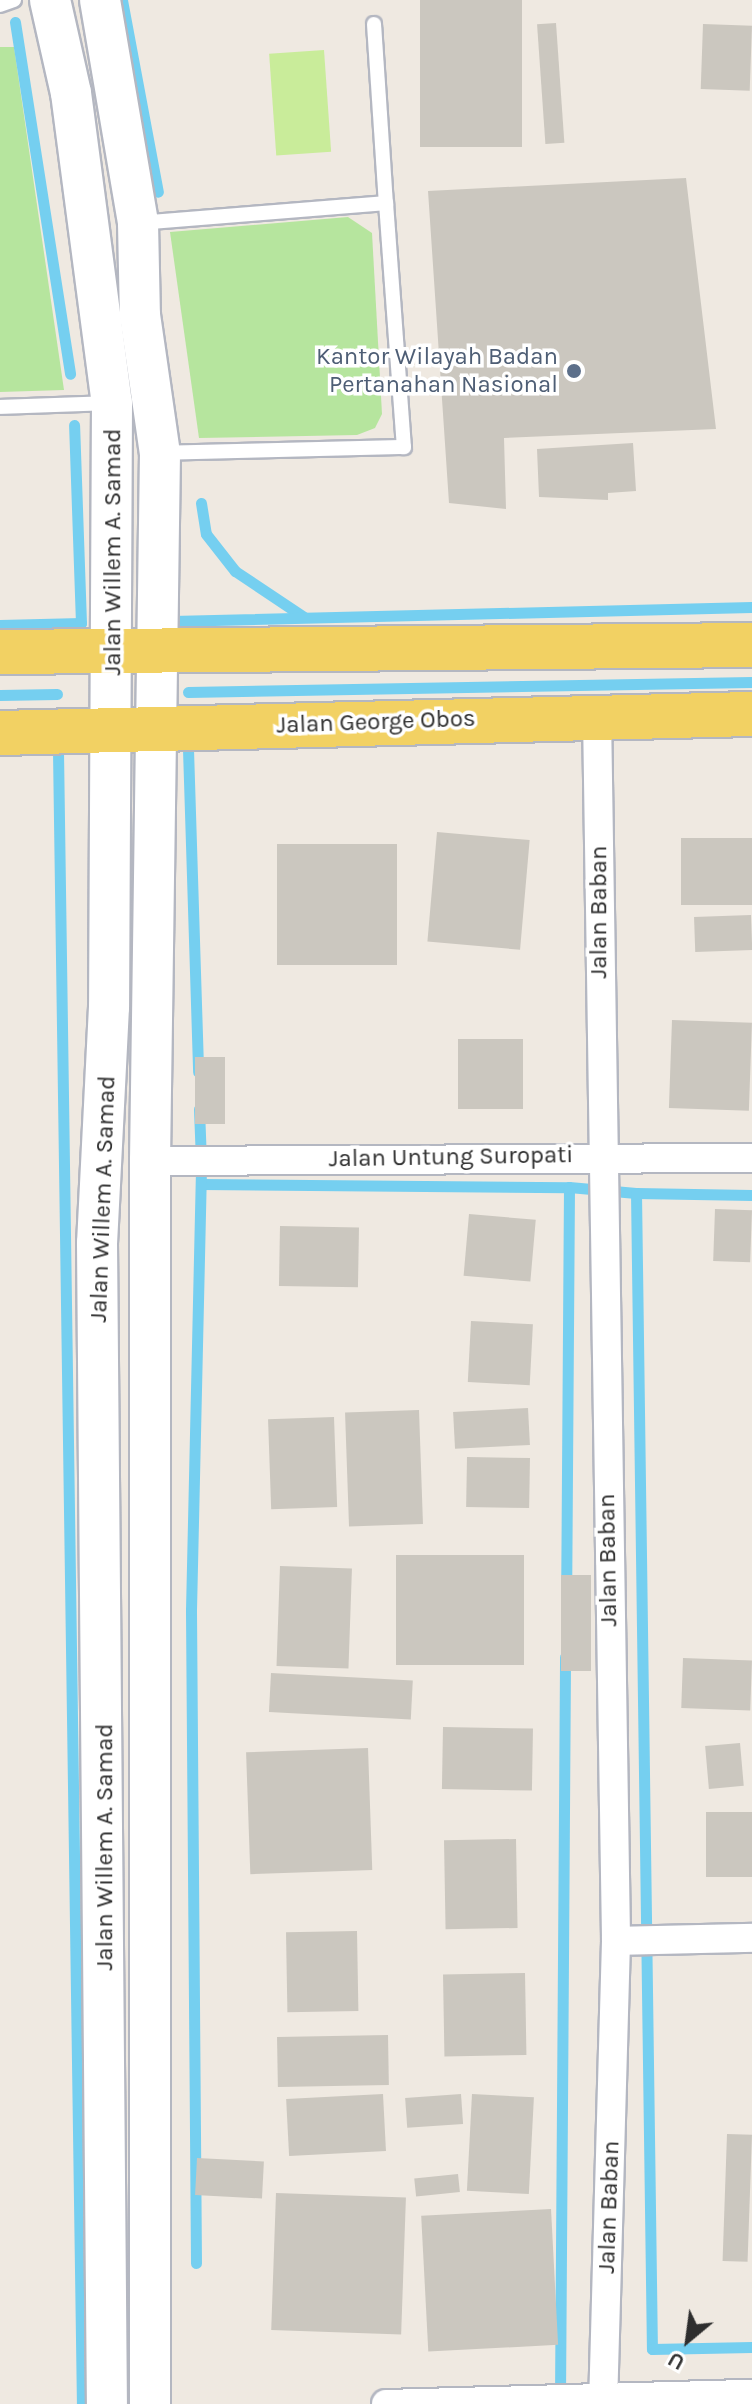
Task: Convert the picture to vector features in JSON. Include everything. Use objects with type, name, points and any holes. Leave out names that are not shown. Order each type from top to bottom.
[{"type":"main road","name":"Jalan Willem A. Samad","points":[[50,0],[71,93],[112,403],[114,650],[97,1243],[104,1712],[107,2404]]},
{"type":"main road","name":"Jalan Willem A. Samad","points":[[100,0],[138,223],[140,315],[160,453],[159,726],[150,1161],[150,2404]]},
{"type":"main road","points":[[0,652],[752,645]]},
{"type":"main road","name":"Jalan George Obos","points":[[0,733],[159,726],[752,714]]},
{"type":"main road","points":[[104,1712],[149,1713]]},
{"type":"street","name":"Jalan Baban","points":[[597,715],[601,1155],[616,1941],[603,2401]]},
{"type":"street","name":"Jalan Untung Suropati","points":[[150,1161],[601,1155],[752,1158]]},
{"type":"street","points":[[616,1941],[752,1938]]},
{"type":"street","points":[[386,2404],[603,2401],[752,2394]]},
{"type":"lane","points":[[0,5],[14,0]]},
{"type":"lane","points":[[160,453],[404,447],[374,24]]},
{"type":"lane","points":[[138,223],[386,203]]},
{"type":"lane","points":[[0,407],[112,403]]},
{"type":"green space","points":[[0,47],[14,47],[64,390],[0,392]]},
{"type":"green space","points":[[324,50],[331,152],[276,156],[269,54]]},
{"type":"green space","points":[[348,217],[372,233],[382,414],[375,428],[357,435],[199,438],[170,232]]},
{"type":"building","points":[[420,0],[522,0],[522,147],[420,147]]},
{"type":"building","points":[[556,23],[564,143],[545,144],[537,24]]},
{"type":"building","points":[[703,24],[752,26],[750,91],[701,89]]},
{"type":"building","name":"Kantor Wilayah Badan Pertanahan Nasional","points":[[686,178],[716,429],[504,438],[506,509],[449,503],[428,191]]},
{"type":"building","points":[[633,443],[636,491],[608,493],[608,500],[539,497],[537,449]]},
{"type":"building","points":[[437,832],[530,840],[520,950],[427,942]]},
{"type":"building","points":[[681,838],[752,838],[752,905],[681,905]]},
{"type":"building","points":[[277,844],[397,844],[397,965],[277,965]]},
{"type":"building","points":[[751,915],[752,950],[695,952],[694,917]]},
{"type":"building","points":[[672,1020],[752,1023],[749,1111],[669,1108]]},
{"type":"building","points":[[458,1039],[523,1039],[523,1109],[458,1109]]},
{"type":"building","points":[[195,1057],[225,1057],[225,1124],[195,1124]]},
{"type":"building","points":[[715,1209],[752,1210],[750,1262],[713,1261]]},
{"type":"building","points":[[469,1214],[536,1220],[530,1282],[464,1276]]},
{"type":"building","points":[[280,1226],[359,1227],[358,1287],[279,1286]]},
{"type":"building","points":[[471,1321],[533,1324],[530,1385],[468,1382]]},
{"type":"building","points":[[528,1408],[530,1445],[455,1449],[453,1412]]},
{"type":"building","points":[[419,1410],[423,1524],[349,1527],[345,1413]]},
{"type":"building","points":[[334,1417],[337,1507],[271,1509],[268,1419]]},
{"type":"building","points":[[467,1457],[530,1458],[529,1508],[466,1507]]},
{"type":"building","points":[[396,1555],[524,1555],[524,1665],[396,1665]]},
{"type":"building","points":[[280,1566],[352,1569],[348,1668],[277,1666]]},
{"type":"building","points":[[561,1575],[591,1575],[591,1671],[561,1671]]},
{"type":"building","points":[[683,1658],[752,1660],[750,1710],[681,1708]]},
{"type":"building","points":[[271,1673],[413,1680],[411,1719],[269,1712]]},
{"type":"building","points":[[443,1727],[533,1729],[532,1791],[442,1789]]},
{"type":"building","points":[[740,1743],[744,1786],[709,1789],[705,1746]]},
{"type":"building","points":[[368,1748],[372,1870],[250,1874],[246,1752]]},
{"type":"building","points":[[706,1812],[752,1812],[752,1877],[706,1877]]},
{"type":"building","points":[[516,1839],[518,1928],[446,1929],[444,1840]]},
{"type":"building","points":[[357,1931],[358,2011],[287,2012],[286,1932]]},
{"type":"building","points":[[525,1973],[526,2055],[444,2056],[443,1974]]},
{"type":"building","points":[[388,2035],[389,2085],[278,2087],[277,2037]]},
{"type":"building","points":[[383,2094],[386,2151],[289,2156],[286,2099]]},
{"type":"building","points":[[461,2094],[463,2124],[407,2128],[405,2098]]},
{"type":"building","points":[[472,2094],[534,2097],[529,2194],[467,2191]]},
{"type":"building","points":[[727,2134],[752,2135],[748,2262],[723,2261]]},
{"type":"building","points":[[197,2158],[264,2162],[262,2198],[195,2195]]},
{"type":"building","points":[[458,2174],[460,2192],[416,2197],[414,2179]]},
{"type":"building","points":[[276,2193],[406,2198],[401,2334],[271,2330]]},
{"type":"building","points":[[551,2209],[558,2345],[428,2352],[421,2216]]},
{"type":"waterway","points":[[122,0],[158,192]]},
{"type":"waterway","points":[[15,22],[70,374]]},
{"type":"waterway","points":[[0,625],[81,623],[74,425]]},
{"type":"waterway","points":[[201,503],[206,534],[235,571],[304,617]]},
{"type":"waterway","points":[[172,621],[752,607]]},
{"type":"waterway","points":[[188,692],[752,682]]},
{"type":"waterway","points":[[0,695],[57,694]]},
{"type":"waterway","points":[[188,749],[198,1072]]},
{"type":"waterway","points":[[58,751],[82,2404]]},
{"type":"waterway","points":[[199,1109],[201,1160]]},
{"type":"waterway","points":[[196,2263],[191,1610],[201,1177]]},
{"type":"waterway","points":[[201,1184],[569,1187],[566,1587]]},
{"type":"waterway","points":[[569,1187],[636,1193]]},
{"type":"waterway","points":[[752,1195],[636,1193],[652,2349],[752,2347]]},
{"type":"waterway","points":[[560,2399],[565,1657]]},
{"type":"place","name":"Kantor Wilayah Badan Pertanahan Nasional","points":[[574,371]]}]
